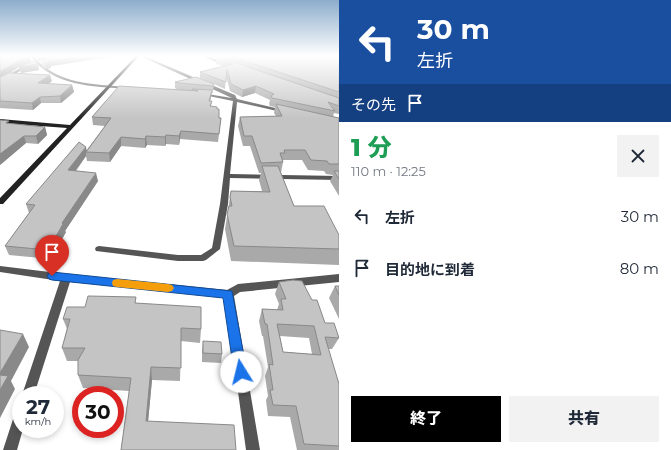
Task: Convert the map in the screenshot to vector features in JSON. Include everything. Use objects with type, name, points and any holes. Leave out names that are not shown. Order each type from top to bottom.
[{"type":"street","points":[[56,77],[84,84],[136,89]]},
{"type":"street","points":[[0,202],[118,77]]},
{"type":"street","points":[[99,249],[178,258],[203,258],[216,249],[224,204],[234,101],[233,96],[189,77]]},
{"type":"street","points":[[198,93],[221,96],[234,101],[294,114]]},
{"type":"street","points":[[0,121],[71,127]]},
{"type":"street","points":[[227,176],[339,178]]},
{"type":"street","points":[[0,269],[66,278],[228,294],[238,288],[339,278]]},
{"type":"street","points":[[31,386],[66,278]]},
{"type":"street","points":[[228,294],[253,450]]},
{"type":"street","points":[[10,450],[14,438]]},
{"type":"building","points":[[0,77],[47,77],[38,83],[72,85],[60,96],[40,97],[32,103],[0,101]]},
{"type":"building","points":[[196,77],[214,84],[213,86],[175,82]]},
{"type":"building","points":[[213,77],[226,77],[226,82]]},
{"type":"building","points":[[229,77],[278,77],[339,98],[339,106],[328,102],[335,111],[272,98],[271,96],[274,94],[256,86],[243,90],[231,84]]},
{"type":"building","points":[[294,77],[339,77],[339,92]]},
{"type":"building","points":[[119,86],[198,91],[192,89],[212,90],[209,101],[212,101],[210,106],[217,107],[217,109],[219,109],[219,118],[221,118],[219,134],[181,131],[179,136],[146,136],[145,139],[121,137],[109,153],[86,152],[111,118],[92,117]]},
{"type":"building","points":[[276,104],[339,118],[339,164],[329,164],[327,161],[311,160],[305,150],[284,150],[285,153],[280,153],[283,162],[261,163],[252,136],[244,136],[240,117],[282,116]]},
{"type":"building","points":[[0,120],[9,121],[6,123],[45,127],[36,136],[24,136],[0,154]]},
{"type":"building","points":[[79,142],[86,147],[68,170],[96,173],[62,223],[63,224],[48,250],[5,246],[35,205],[26,204]]},
{"type":"building","points":[[262,166],[278,166],[294,206],[324,206],[339,235],[339,249],[234,246],[227,214],[229,206],[232,206],[230,197],[231,191],[270,192]]},
{"type":"building","points":[[334,171],[339,171],[339,179]]},
{"type":"building","points":[[293,280],[302,281],[312,300],[317,300],[325,323],[334,323],[339,338],[325,337],[339,384],[339,446],[304,444],[296,406],[273,405],[270,390],[273,390],[269,364],[273,365],[267,324],[265,324],[262,309],[283,310],[281,299],[286,299],[279,282]],"holes":[[[277,324],[314,326],[321,355],[283,352]]]},
{"type":"building","points":[[335,286],[339,286],[339,295]]},
{"type":"building","points":[[88,296],[136,297],[135,303],[201,307],[201,329],[181,328],[181,368],[151,367],[146,421],[234,425],[236,450],[121,450],[123,438],[124,438],[131,378],[78,375],[78,360],[85,348],[62,348],[70,319],[63,319],[67,307],[85,307]]},
{"type":"building","points":[[0,330],[23,334],[0,373]]},
{"type":"building","points":[[203,341],[221,342],[222,354],[203,353]]},
{"type":"building","points":[[0,375],[8,376],[0,390]]},
{"type":"slow traffic","points":[[117,283],[168,288]]},
{"type":"route","points":[[52,276],[228,294],[241,372]]}]
